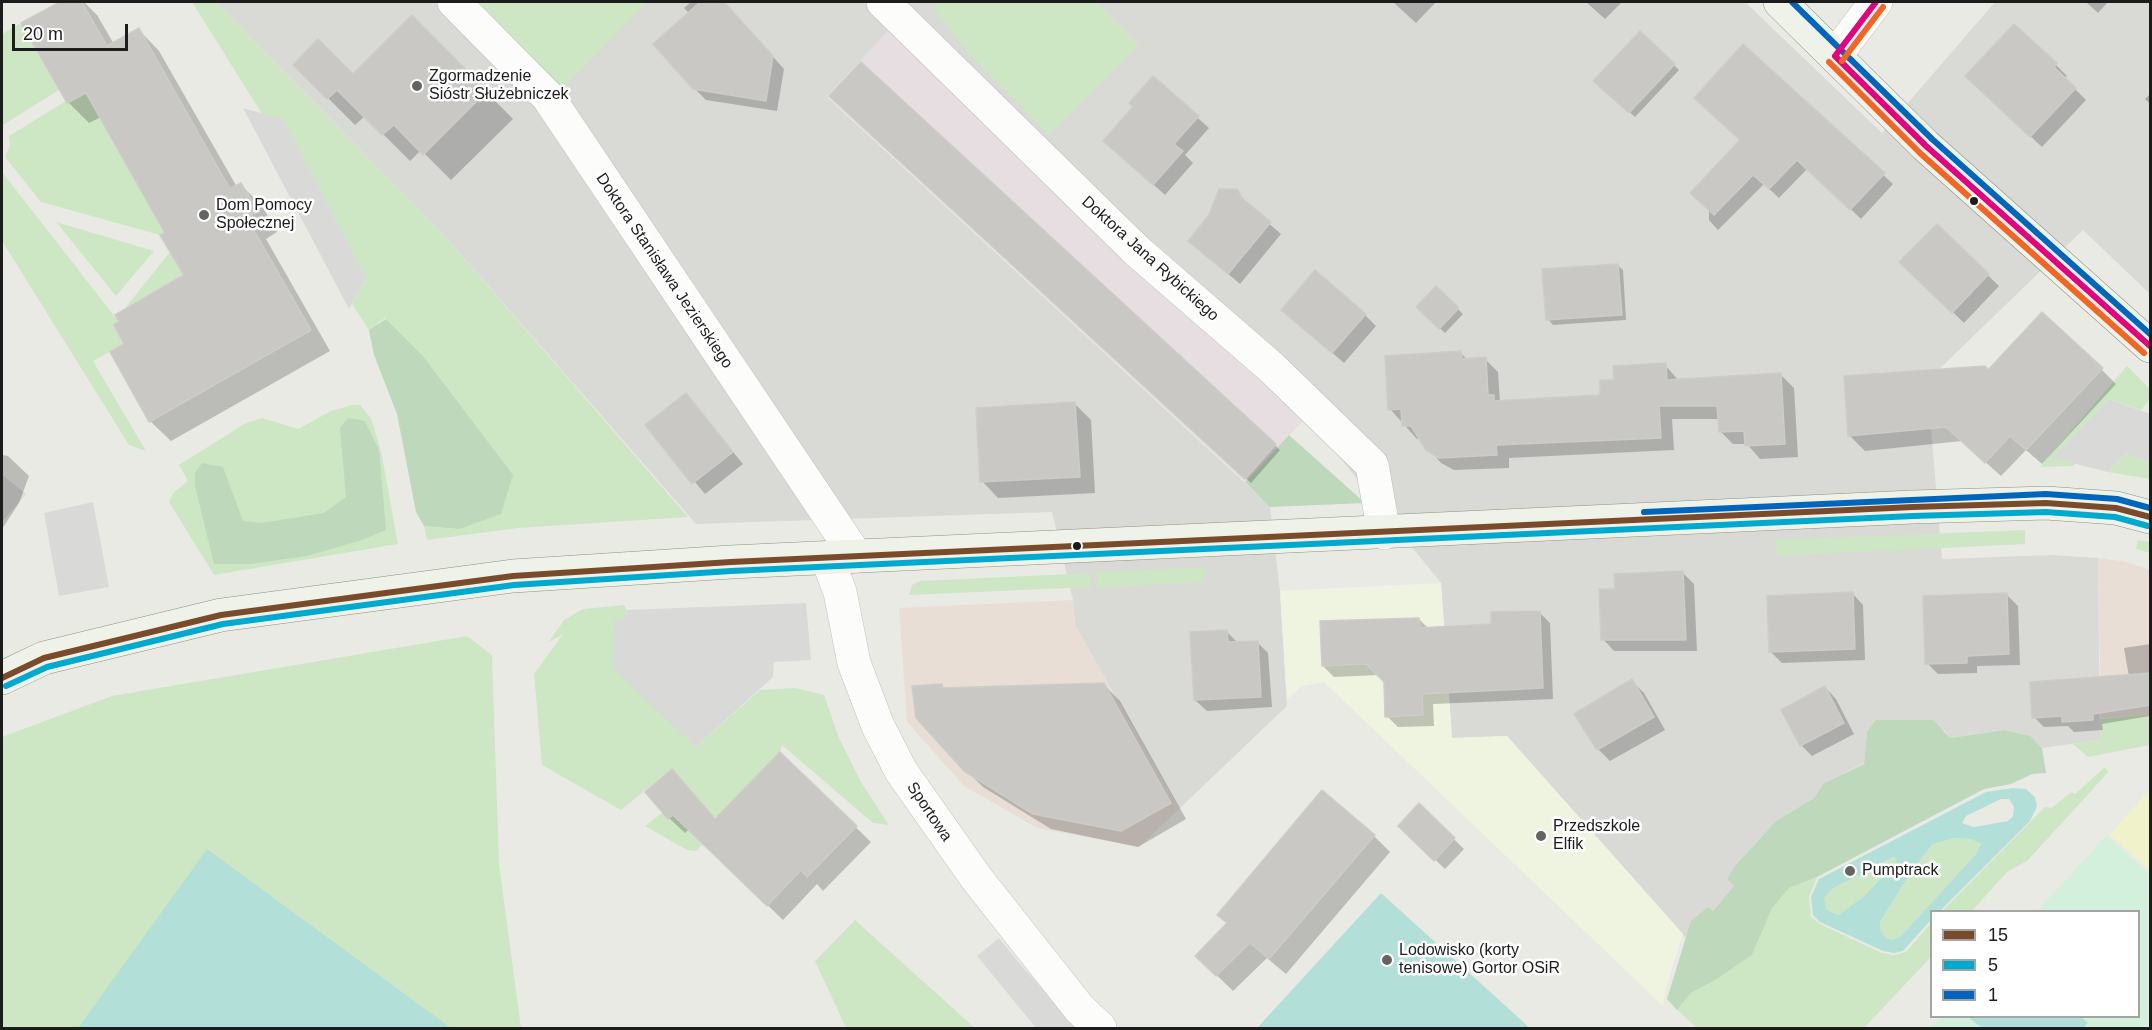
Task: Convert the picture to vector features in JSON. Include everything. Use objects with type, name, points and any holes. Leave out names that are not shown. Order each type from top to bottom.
[{"type":"main road","points":[[1780,2],[1926,146],[2151,346]]},
{"type":"main road","points":[[2,678],[44,658],[221,615],[513,576],[705,563],[2046,502],[2116,508],[2151,517]]},
{"type":"street","name":"Doktora Stanisława Jezierskiego","points":[[454,2],[548,97],[841,557]]},
{"type":"street","name":"Doktora Jana Rybickiego","points":[[883,2],[1136,250],[1272,368],[1372,465],[1384,533]]},
{"type":"street","points":[[1835,56],[1876,2]]},
{"type":"street","name":"Sportowa","points":[[841,557],[840,592],[854,663],[878,726],[902,771],[923,805],[977,879],[1079,1008],[1100,1029]]},
{"type":"shaded area","points":[[192,2],[216,2],[442,233],[688,517],[518,528],[427,540],[424,526],[459,529],[512,475],[423,356],[385,318],[369,330],[352,304],[366,278],[283,120],[262,114]]},
{"type":"shaded area","points":[[216,2],[1745,2],[1882,133],[1995,2],[2150,2],[2150,294],[2083,230],[1927,381],[1942,559],[2051,555],[2098,558],[2100,740],[2042,748],[2029,736],[2005,730],[1950,738],[1944,730],[1867,732],[1864,763],[1824,783],[1814,798],[1776,821],[1734,867],[1727,879],[1734,886],[1713,911],[1692,921],[1686,938],[1507,736],[1452,738],[1441,583],[1328,443],[1130,254],[888,32],[827,97],[1270,506],[1280,591],[1287,706],[1179,809],[1075,625],[1073,600],[1052,512],[696,524],[442,233]]},
{"type":"shaded area","points":[[474,2],[648,2],[559,92]]},
{"type":"shaded area","points":[[935,2],[1096,2],[1139,45],[1049,135],[967,51],[937,13]]},
{"type":"shaded area","points":[[21,23],[59,90],[3,125],[2,34]]},
{"type":"shaded area","points":[[888,31],[1304,420],[1245,482],[827,96]]},
{"type":"shaded area","points":[[86,93],[165,233],[160,235],[41,202],[5,157],[10,145],[9,136],[66,101],[68,103]]},
{"type":"shaded area","points":[[243,108],[283,119],[366,278],[349,309]]},
{"type":"shaded area","points":[[2,172],[119,322],[114,325],[124,344],[93,361],[146,451],[129,445],[2,241]]},
{"type":"shaded area","points":[[56,222],[154,251],[116,296]]},
{"type":"shaded area","points":[[170,252],[188,273],[125,308]]},
{"type":"shaded area","points":[[386,319],[423,356],[513,475],[501,514],[459,529],[424,526],[416,512],[397,414],[374,355],[369,330]]},
{"type":"shaded area","points":[[2127,366],[2150,389],[2150,399],[2141,410],[2109,399],[2053,458],[2075,463],[2073,466],[2040,467]]},
{"type":"shaded area","points":[[2109,399],[2150,414],[2150,463],[2126,454],[2108,472],[2052,458]]},
{"type":"shaded area","points":[[360,405],[371,418],[381,451],[398,544],[214,575],[169,502],[174,492],[188,481],[179,465],[246,423],[262,418],[298,429],[331,411]]},
{"type":"shaded area","points":[[348,418],[365,421],[379,450],[386,530],[362,540],[307,556],[250,564],[214,564],[195,486],[195,473],[202,463],[223,467],[243,521],[261,523],[324,513],[346,497],[340,428]]},
{"type":"shaded area","points":[[1289,435],[1365,503],[1270,507],[1245,482]]},
{"type":"shaded area","points":[[2126,454],[2150,463],[2150,479],[2108,472]]},
{"type":"shaded area","points":[[2,475],[26,494],[2,522]]},
{"type":"shaded area","points":[[93,502],[109,587],[59,596],[44,513]]},
{"type":"shaded area","points":[[2025,530],[2025,544],[1777,556],[1775,540]]},
{"type":"shaded area","points":[[2138,540],[2150,542],[2150,553],[2136,549]]},
{"type":"shaded area","points":[[2098,558],[2127,562],[2150,570],[2150,714],[2101,718]]},
{"type":"shaded area","points":[[1204,567],[1205,582],[1097,588],[1097,573]]},
{"type":"shaded area","points":[[1090,573],[1091,587],[909,595],[912,585],[920,581]]},
{"type":"shaded area","name":"Przedszkole Elfik","points":[[1441,583],[1452,738],[1507,736],[1683,934],[1666,987],[1663,1006],[1324,682],[1302,686],[1287,699],[1280,591]]},
{"type":"shaded area","points":[[1073,600],[1075,625],[1179,809],[1139,847],[1037,828],[964,786],[907,722],[899,608]]},
{"type":"shaded area","points":[[806,603],[811,660],[774,662],[773,677],[696,747],[611,667],[614,620],[626,619],[627,610]]},
{"type":"shaded area","points":[[624,605],[627,610],[626,620],[614,620],[696,747],[760,690],[795,688],[824,695],[839,738],[861,782],[889,825],[873,823],[782,745],[780,752],[730,804],[737,811],[696,851],[687,850],[645,826],[663,812],[695,796],[672,769],[621,810],[542,765],[534,674],[563,634],[548,643],[564,620],[583,609]]},
{"type":"shaded area","points":[[467,636],[492,655],[499,864],[521,1028],[2,1028],[2,737],[112,696]]},
{"type":"shaded area","points":[[2150,714],[2150,745],[2088,757],[2073,744],[2100,740],[2100,719]]},
{"type":"shaded area","points":[[1876,720],[1933,720],[1950,738],[2005,730],[2030,736],[2042,748],[2046,773],[2032,774],[2011,784],[1984,789],[1817,877],[1789,888],[1772,908],[1752,955],[1717,979],[1691,993],[1677,1010],[1667,999],[1691,921],[1708,907],[1713,911],[1734,886],[1727,879],[1734,867],[1776,821],[1814,798],[1824,783],[1864,764],[1867,732]]},
{"type":"shaded area","points":[[2105,767],[2108,772],[2027,861],[2007,872],[1973,910],[1943,910],[2045,807],[2051,808],[2072,792],[2075,794]]},
{"type":"shaded area","name":"Pumptrack","points":[[2013,788],[2026,789],[2035,797],[2037,806],[2030,821],[1941,910],[1930,910],[1930,921],[1903,951],[1894,953],[1883,951],[1820,922],[1813,915],[1811,897],[1819,879],[1986,792]],"holes":[[[2001,799],[2009,799],[2014,807],[2013,816],[2008,821],[1974,827],[1962,823],[1966,816]],[[1954,838],[1971,839],[1981,844],[1976,854],[1901,936],[1893,940],[1886,938],[1881,932],[1880,922],[1911,872],[1933,844]],[[1893,857],[1897,859],[1894,865],[1863,897],[1838,915],[1827,910],[1824,898],[1832,889]]]},
{"type":"shaded area","points":[[2107,835],[2150,875],[2150,1028],[1930,1028],[1940,1018],[2140,1018],[2140,910],[2038,910]]},
{"type":"shaded area","points":[[1954,838],[1971,839],[1981,844],[1976,854],[1901,936],[1893,940],[1886,938],[1881,933],[1880,922],[1911,872],[1933,844]]},
{"type":"shaded area","points":[[207,849],[451,1028],[78,1028]]},
{"type":"shaded area","points":[[1893,857],[1898,859],[1894,865],[1863,897],[1838,915],[1827,910],[1824,898],[1832,889]]},
{"type":"shaded area","points":[[1817,877],[1809,897],[1811,917],[1820,924],[1882,953],[1894,955],[1906,952],[1930,924],[1930,958],[1864,1028],[1697,1028],[1677,1010],[1691,993],[1717,979],[1752,955],[1772,907],[1789,888]]},
{"type":"shaded area","name":"Lodowisko (korty tenisowe) Gortor OSiR","points":[[1381,893],[1530,1028],[1257,1028]]},
{"type":"shaded area","points":[[855,920],[975,1028],[846,1028],[815,961]]},
{"type":"shaded area","points":[[999,938],[1077,1028],[1036,1028],[977,956]]},
{"type":"shaded area","points":[[1969,1018],[2082,1018],[2088,1023],[2083,1028],[1982,1028]]},
{"type":"sand","points":[[2150,789],[2149,822],[2150,871],[2110,835]]},
{"type":"building","name":"Dom Pomocy Społecznej","points":[[60,2],[82,2],[107,46],[139,28],[230,189],[241,183],[258,211],[247,218],[311,330],[149,422],[110,352],[124,344],[114,325],[119,322],[115,315],[184,275],[160,235],[165,233],[86,93],[67,103],[21,23]]},
{"type":"building","points":[[700,2],[724,2],[773,56],[766,101],[693,89],[653,44]]},
{"type":"building","name":"Zgormadzenie Sióstr Służebniczek","points":[[412,15],[487,91],[423,155],[394,125],[382,135],[337,90],[327,99],[293,65],[318,39],[353,74]]},
{"type":"building","points":[[2014,24],[2057,63],[2054,67],[2076,88],[2030,137],[1965,76]]},
{"type":"building","points":[[1640,31],[1675,64],[1629,113],[1593,81]]},
{"type":"building","points":[[1743,44],[1885,173],[1850,210],[1797,160],[1769,189],[1753,175],[1714,215],[1690,193],[1740,140],[1694,98]]},
{"type":"building","points":[[861,62],[1276,444],[1245,479],[829,96]]},
{"type":"building","points":[[1153,76],[1199,116],[1174,144],[1183,151],[1153,185],[1103,141],[1133,107],[1129,103]]},
{"type":"building","points":[[1219,189],[1237,189],[1242,198],[1271,222],[1228,274],[1188,241],[1209,215]]},
{"type":"building","points":[[1937,224],[1989,274],[1952,313],[1899,262]]},
{"type":"building","points":[[1618,264],[1622,315],[1546,320],[1542,269]]},
{"type":"building","points":[[1315,270],[1366,314],[1332,353],[1281,310]]},
{"type":"building","points":[[1436,286],[1459,308],[1439,329],[1416,307]]},
{"type":"building","points":[[2042,312],[2103,368],[2026,450],[2010,436],[1985,463],[1946,427],[1848,436],[1844,376],[1985,366],[1988,370]]},
{"type":"building","points":[[1461,351],[1462,359],[1486,357],[1488,395],[1494,395],[1494,401],[1600,395],[1600,380],[1614,380],[1613,366],[1666,363],[1667,380],[1781,373],[1785,444],[1745,446],[1744,431],[1719,432],[1717,406],[1659,406],[1661,438],[1496,445],[1497,455],[1439,458],[1426,450],[1411,426],[1402,426],[1401,409],[1388,410],[1385,356]]},
{"type":"building","points":[[686,393],[733,452],[692,484],[645,425]]},
{"type":"building","points":[[1075,402],[1080,477],[980,482],[976,408]]},
{"type":"building","points":[[1683,571],[1686,640],[1601,640],[1599,589],[1615,589],[1614,574]]},
{"type":"building","points":[[1853,592],[1855,649],[1769,652],[1767,596]]},
{"type":"building","points":[[2007,593],[2009,654],[1967,656],[1967,663],[1925,664],[1923,596]]},
{"type":"building","points":[[1540,611],[1543,688],[1422,694],[1423,715],[1385,717],[1384,682],[1366,664],[1322,666],[1320,621],[1419,618],[1420,628],[1491,624],[1491,612]]},
{"type":"building","points":[[1227,630],[1228,642],[1258,641],[1261,697],[1194,700],[1190,632]]},
{"type":"building","points":[[2151,673],[2151,705],[2093,714],[2093,720],[2062,722],[2062,716],[2032,718],[2030,682]]},
{"type":"building","points":[[1632,679],[1654,717],[1597,750],[1574,714]]},
{"type":"building","points":[[1104,683],[1171,803],[1121,831],[1033,814],[964,771],[916,718],[912,686],[942,684],[942,688]]},
{"type":"building","points":[[1825,686],[1844,723],[1800,746],[1781,710]]},
{"type":"building","points":[[780,752],[857,826],[807,877],[801,870],[767,906],[673,815],[668,819],[645,792],[672,769],[715,819]]},
{"type":"building","points":[[1322,790],[1375,835],[1269,959],[1250,943],[1216,976],[1195,956],[1227,923],[1217,915]]},
{"type":"building","points":[[1419,803],[1455,838],[1434,861],[1398,826]]},
{"type":"transit line","name":"1","points":[[1792,2],[1932,139],[2150,334]]},
{"type":"transit line","points":[[1835,56],[1876,2]]},
{"type":"transit line","points":[[1842,61],[1883,7]]},
{"type":"transit line","points":[[1835,56],[1926,146],[2150,346]]},
{"type":"transit line","points":[[1829,62],[1920,153],[2144,353]]},
{"type":"transit line","name":"1","points":[[1644,512],[2046,494],[2117,499],[2150,508]]},
{"type":"transit line","name":"15","points":[[2,678],[44,658],[221,615],[513,576],[731,562],[1913,507],[2046,503],[2116,508],[2150,517]]},
{"type":"transit line","name":"5","points":[[6,686],[47,667],[223,624],[514,585],[731,571],[1913,516],[2046,512],[2115,517],[2148,526]]},
{"type":"place","name":"Zgormadzenie Sióstr Służebniczek","points":[[417,86]]},
{"type":"place","name":"Dom Pomocy Społecznej","points":[[204,215]]},
{"type":"place","name":"Przedszkole Elfik","points":[[1541,836]]},
{"type":"place","name":"Pumptrack","points":[[1850,871]]},
{"type":"place","name":"Lodowisko (korty tenisowe) Gortor OSiR","points":[[1387,960]]}]
